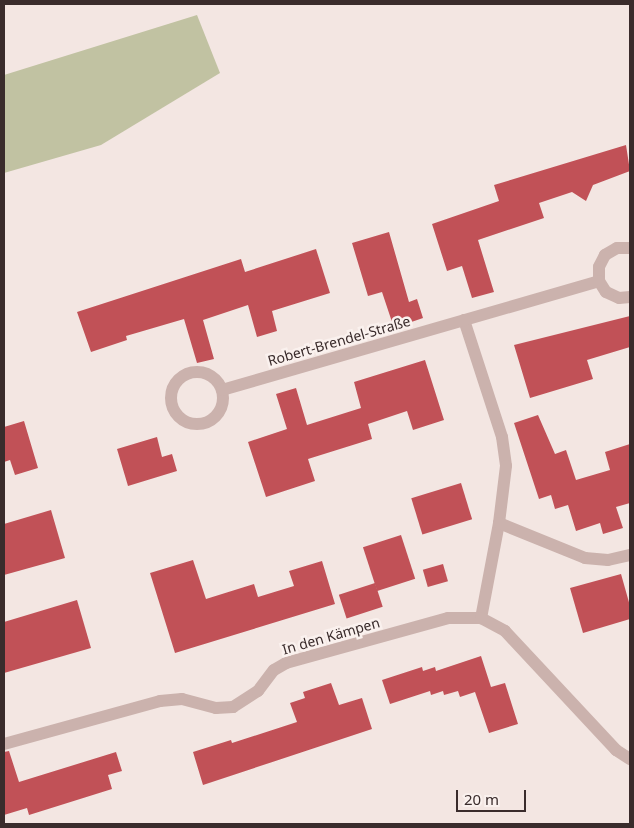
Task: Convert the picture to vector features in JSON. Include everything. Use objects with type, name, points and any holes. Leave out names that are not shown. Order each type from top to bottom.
[{"type":"street","points":[[630,248],[618,248],[605,255],[599,267],[599,281],[606,292],[619,298],[630,297]]},
{"type":"street","name":"Robert-Brendel-Straße","points":[[222,390],[599,281]]},
{"type":"street","points":[[464,320],[502,438],[506,466],[499,523],[481,618]]},
{"type":"street","points":[[192,372],[205,373],[216,379],[222,390],[224,402],[219,414],[209,422],[197,425],[185,422],[172,406],[172,389],[184,375],[192,372]]},
{"type":"street","points":[[499,523],[585,558],[608,560],[630,555]]},
{"type":"street","name":"In den Kämpen","points":[[4,744],[160,700],[182,699],[216,708],[233,707],[258,691],[274,670],[286,663],[448,618],[481,618],[505,631],[597,730],[630,759]]},
{"type":"green space","points":[[197,15],[220,73],[101,145],[4,173],[4,75]]},
{"type":"building","points":[[626,145],[630,171],[593,185],[586,201],[572,192],[539,203],[544,218],[478,240],[494,292],[472,298],[462,266],[447,271],[432,224],[499,201],[494,185]]},
{"type":"building","points":[[389,232],[409,302],[417,299],[423,318],[394,328],[382,292],[368,296],[352,243]]},
{"type":"building","points":[[316,249],[330,293],[272,311],[277,331],[257,337],[248,305],[203,320],[214,359],[197,363],[184,319],[126,336],[127,340],[91,352],[77,312],[241,259],[245,272]]},
{"type":"building","points":[[630,316],[630,347],[587,360],[593,379],[530,398],[514,345]]},
{"type":"building","points":[[425,360],[444,420],[413,430],[407,411],[368,424],[372,439],[308,459],[315,481],[266,497],[248,442],[287,429],[276,394],[296,388],[307,425],[361,408],[354,382]]},
{"type":"building","points":[[538,415],[555,454],[566,450],[576,480],[610,470],[605,452],[630,444],[630,503],[616,507],[623,528],[603,534],[600,523],[576,531],[568,505],[555,509],[551,495],[539,499],[514,423]]},
{"type":"building","points":[[24,421],[38,468],[15,475],[10,460],[4,462],[4,427]]},
{"type":"building","points":[[157,437],[162,457],[172,454],[177,471],[128,486],[117,449]]},
{"type":"building","points":[[461,483],[472,519],[422,535],[411,498]]},
{"type":"building","points":[[51,510],[65,558],[4,575],[4,524]]},
{"type":"building","points":[[401,535],[415,579],[377,591],[363,547]]},
{"type":"building","points":[[193,560],[206,599],[254,584],[258,597],[294,586],[289,571],[322,561],[335,604],[175,653],[150,573]]},
{"type":"building","points":[[443,564],[448,581],[428,587],[423,570]]},
{"type":"building","points":[[621,574],[630,606],[630,619],[583,633],[570,588]]},
{"type":"building","points":[[375,583],[383,607],[347,619],[339,595]]},
{"type":"building","points":[[77,600],[91,648],[4,673],[4,622]]},
{"type":"building","points":[[481,656],[491,687],[505,683],[518,724],[489,733],[475,692],[460,697],[458,691],[444,695],[443,691],[431,695],[430,691],[390,704],[382,680],[422,667],[423,671],[435,667],[436,671]]},
{"type":"building","points":[[331,683],[339,705],[362,698],[372,729],[203,785],[193,752],[231,740],[232,743],[297,722],[290,703],[305,698],[303,692]]},
{"type":"building","points":[[9,751],[19,782],[116,752],[122,771],[108,775],[112,789],[29,815],[27,808],[4,815],[4,752]]}]
